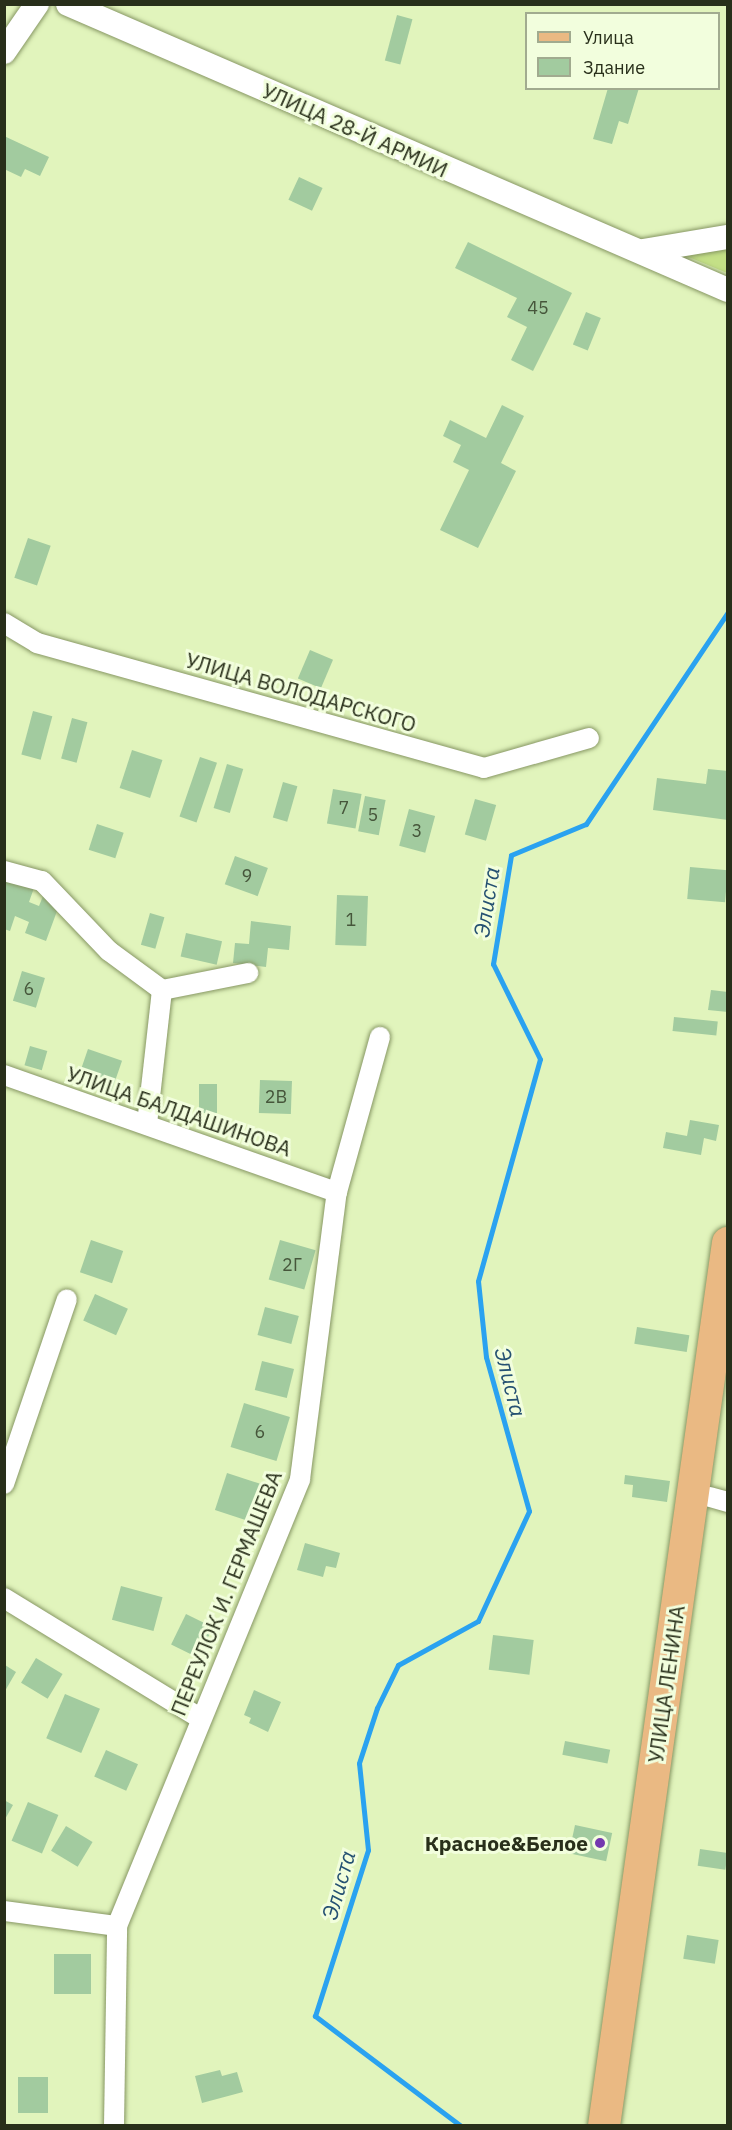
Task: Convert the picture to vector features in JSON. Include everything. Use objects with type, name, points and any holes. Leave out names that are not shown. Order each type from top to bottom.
[{"type":"main road","name":"УЛИЦА ЛЕНИНА","points":[[604,2126],[728,1243]]},
{"type":"main road","name":"УЛИЦА ЛЕНИНА","points":[[624,2126],[719,1500],[728,1380]]},
{"type":"street","points":[[4,52],[37,4]]},
{"type":"street","name":"УЛИЦА 28-Й АРМИИ","points":[[68,4],[728,290]]},
{"type":"street","points":[[642,251],[728,237]]},
{"type":"street","name":"УЛИЦА ВОЛОДАРСКОГО","points":[[4,623],[37,644],[484,768],[589,738]]},
{"type":"street","points":[[4,871],[42,881],[109,951],[162,990],[248,973]]},
{"type":"street","points":[[147,1124],[162,990]]},
{"type":"street","name":"ПЕРЕУЛОК И. ГЕРМАШЕВА","points":[[114,2126],[117,1926],[200,1718],[300,1479],[336,1192],[380,1037]]},
{"type":"street","name":"УЛИЦА БАЛДАШИНОВА","points":[[4,1075],[336,1192]]},
{"type":"street","points":[[4,1484],[67,1299]]},
{"type":"street","points":[[4,1598],[200,1718]]},
{"type":"street","points":[[4,1911],[117,1926]]},
{"type":"green space","points":[[727,247],[727,273],[684,255]]},
{"type":"building","points":[[397,15],[412,19],[400,65],[385,60]]},
{"type":"building","points":[[607,90],[638,90],[628,124],[619,121],[612,144],[593,139]]},
{"type":"building","points":[[4,136],[49,157],[40,176],[25,169],[21,177],[4,169]]},
{"type":"building","points":[[299,177],[323,188],[312,211],[288,200]]},
{"type":"building","points":[[468,242],[572,293],[533,371],[511,360],[527,327],[507,317],[517,298],[455,268]]},
{"type":"building","points":[[586,312],[601,318],[588,350],[573,344]]},
{"type":"building","points":[[502,405],[524,416],[501,463],[516,471],[478,548],[440,530],[469,470],[453,462],[461,445],[443,436],[450,420],[486,438]]},
{"type":"building","points":[[28,538],[51,546],[37,586],[14,578]]},
{"type":"building","points":[[310,650],[333,660],[321,688],[298,679]]},
{"type":"building","points":[[33,711],[52,716],[41,760],[21,754]]},
{"type":"building","points":[[72,718],[87,722],[77,763],[61,759]]},
{"type":"building","points":[[132,750],[162,760],[150,798],[120,788]]},
{"type":"building","points":[[200,757],[217,763],[197,822],[179,817]]},
{"type":"building","points":[[227,764],[243,769],[230,813],[214,808]]},
{"type":"building","points":[[708,769],[728,771],[728,820],[653,810],[657,778],[706,784]]},
{"type":"building","points":[[283,782],[297,786],[287,822],[273,818]]},
{"type":"building","points":[[333,789],[362,794],[355,829],[327,823]]},
{"type":"building","points":[[365,796],[386,800],[379,835],[358,831]]},
{"type":"building","points":[[475,799],[496,805],[486,841],[465,835]]},
{"type":"building","points":[[409,809],[435,816],[425,853],[399,846]]},
{"type":"building","points":[[97,824],[124,833],[115,858],[89,850]]},
{"type":"building","points":[[235,856],[268,868],[258,896],[225,884]]},
{"type":"building","points":[[690,867],[728,870],[725,902],[687,899]]},
{"type":"building","points":[[4,881],[34,888],[29,902],[39,906],[43,896],[60,903],[46,941],[25,933],[29,922],[15,916],[10,931],[4,929]]},
{"type":"building","points":[[337,895],[368,896],[366,946],[335,945]]},
{"type":"building","points":[[150,913],[164,917],[155,949],[141,945]]},
{"type":"building","points":[[251,921],[291,926],[289,950],[268,948],[266,967],[233,963],[235,943],[249,944]]},
{"type":"building","points":[[186,933],[222,941],[217,965],[181,956]]},
{"type":"building","points":[[22,971],[45,978],[36,1008],[13,1001]]},
{"type":"building","points":[[711,990],[728,992],[728,1012],[708,1010]]},
{"type":"building","points":[[674,1017],[718,1022],[716,1036],[673,1031]]},
{"type":"building","points":[[30,1046],[47,1051],[42,1070],[24,1065]]},
{"type":"building","points":[[88,1049],[122,1061],[110,1095],[76,1083]]},
{"type":"building","points":[[260,1080],[292,1081],[291,1114],[259,1113]]},
{"type":"building","points":[[199,1084],[217,1084],[217,1113],[199,1113]]},
{"type":"building","points":[[690,1120],[719,1125],[716,1141],[704,1138],[701,1155],[663,1148],[666,1132],[687,1136]]},
{"type":"building","points":[[91,1240],[123,1251],[112,1283],[80,1272]]},
{"type":"building","points":[[280,1240],[316,1250],[304,1290],[269,1279]]},
{"type":"building","points":[[95,1294],[128,1309],[116,1335],[83,1320]]},
{"type":"building","points":[[265,1307],[299,1316],[291,1344],[257,1335]]},
{"type":"building","points":[[637,1327],[689,1335],[687,1352],[634,1344]]},
{"type":"building","points":[[262,1361],[294,1369],[287,1398],[255,1390]]},
{"type":"building","points":[[244,1403],[290,1417],[276,1461],[231,1447]]},
{"type":"building","points":[[227,1473],[269,1487],[257,1524],[215,1510]]},
{"type":"building","points":[[625,1475],[670,1481],[667,1502],[632,1497],[633,1485],[624,1484]]},
{"type":"building","points":[[305,1543],[340,1553],[336,1568],[326,1566],[323,1577],[297,1570]]},
{"type":"building","points":[[121,1586],[163,1597],[153,1631],[112,1620]]},
{"type":"building","points":[[186,1614],[213,1627],[198,1658],[171,1645]]},
{"type":"building","points":[[493,1635],[534,1640],[529,1675],[489,1670]]},
{"type":"building","points":[[36,1658],[63,1674],[48,1699],[21,1683]]},
{"type":"building","points":[[5,1665],[16,1672],[5,1691]]},
{"type":"building","points":[[254,1690],[281,1702],[268,1732],[249,1723],[251,1718],[244,1715]]},
{"type":"building","points":[[65,1694],[100,1709],[81,1753],[46,1738]]},
{"type":"building","points":[[565,1741],[610,1750],[607,1764],[562,1755]]},
{"type":"building","points":[[106,1750],[138,1764],[126,1791],[94,1776]]},
{"type":"building","points":[[4,1800],[13,1805],[4,1821]]},
{"type":"building","points":[[28,1802],[58,1815],[42,1854],[12,1841]]},
{"type":"building","points":[[575,1825],[612,1833],[606,1861],[569,1853]]},
{"type":"building","points":[[66,1826],[93,1842],[78,1867],[51,1851]]},
{"type":"building","points":[[700,1849],[728,1853],[725,1870],[698,1866]]},
{"type":"building","points":[[687,1935],[719,1940],[715,1964],[683,1959]]},
{"type":"building","points":[[54,1954],[91,1954],[91,1994],[54,1994]]},
{"type":"building","points":[[220,2070],[222,2076],[237,2072],[243,2092],[202,2103],[195,2076]]},
{"type":"building","points":[[18,2077],[48,2077],[48,2113],[18,2113]]},
{"type":"waterway","name":"Элиста","points":[[461,2126],[315,2016],[368,1850],[359,1763],[377,1708],[398,1665],[478,1621],[529,1511],[486,1357],[478,1281],[540,1059],[493,964],[511,855],[586,824],[728,612]]},
{"type":"place","name":"Красное&Белое","points":[[600,1843]]}]
